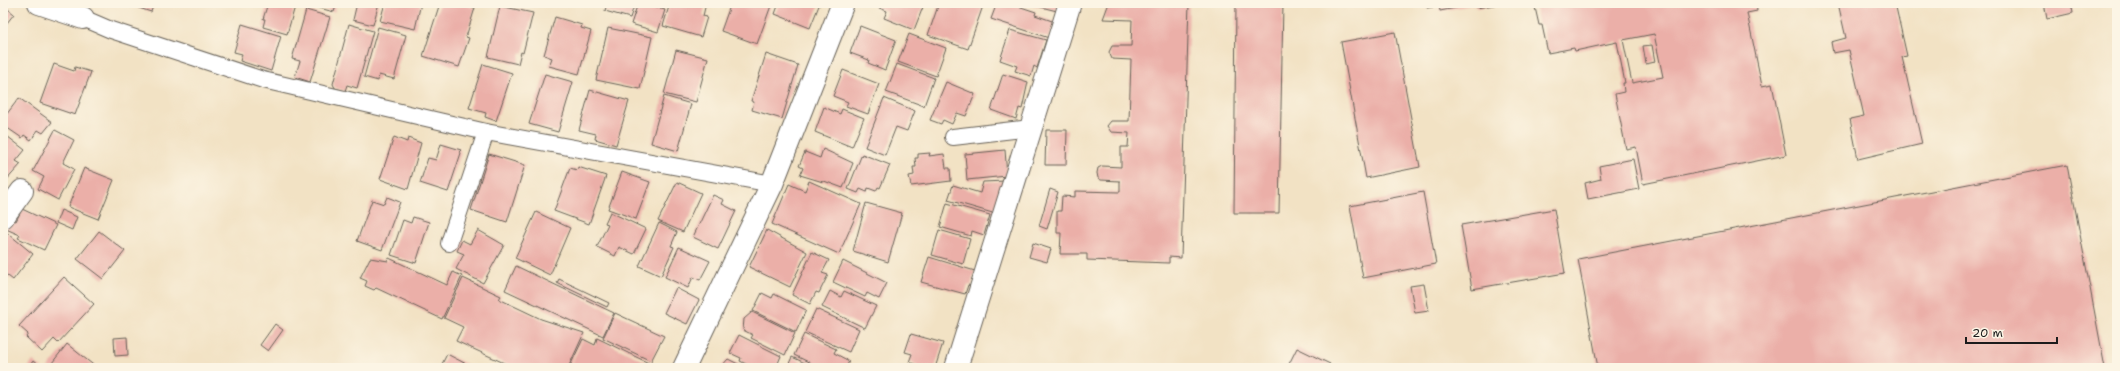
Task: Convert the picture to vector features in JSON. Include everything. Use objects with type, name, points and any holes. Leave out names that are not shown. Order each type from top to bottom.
[{"type":"street","points":[[39,3],[83,18]]},
{"type":"street","points":[[684,368],[772,184],[843,3]]},
{"type":"street","points":[[956,368],[1070,3]]},
{"type":"street","points":[[3,217],[22,191]]},
{"type":"lane","points":[[83,18],[111,30],[263,80],[486,132],[772,184]]},
{"type":"lane","points":[[953,137],[1031,128]]},
{"type":"lane","points":[[449,243],[486,132]]},
{"type":"building","points":[[124,3],[154,3],[151,12]]},
{"type":"building","points":[[268,3],[296,3],[287,34],[263,27],[265,19],[263,19]]},
{"type":"building","points":[[309,3],[337,3],[334,12],[308,5]]},
{"type":"building","points":[[357,3],[379,3],[373,25],[353,20]]},
{"type":"building","points":[[385,3],[421,3],[415,29],[380,21]]},
{"type":"building","points":[[440,3],[460,3],[475,8],[466,37],[469,38],[459,67],[423,56]]},
{"type":"building","points":[[607,3],[635,3],[630,18],[605,11]]},
{"type":"building","points":[[638,3],[665,10],[658,32],[631,24]]},
{"type":"building","points":[[670,3],[706,3],[703,16],[707,17],[701,37],[663,26]]},
{"type":"building","points":[[731,3],[772,3],[757,44],[721,31]]},
{"type":"building","points":[[779,3],[820,3],[810,28],[775,14]]},
{"type":"building","points":[[866,3],[913,3],[923,7],[914,30],[884,18],[887,11]]},
{"type":"building","points":[[939,3],[984,3],[968,49],[928,35]]},
{"type":"building","points":[[997,3],[1009,3],[1036,12],[1035,15],[1055,22],[1049,38],[991,19]]},
{"type":"building","points":[[1025,3],[1058,3],[1057,11]]},
{"type":"building","points":[[1109,3],[1189,3],[1181,258],[1169,257],[1169,263],[1087,260],[1087,254],[1060,254],[1061,233],[1057,233],[1057,211],[1061,211],[1062,196],[1075,197],[1075,191],[1120,192],[1120,181],[1101,180],[1098,178],[1097,173],[1098,168],[1102,166],[1121,167],[1121,147],[1128,147],[1129,133],[1111,132],[1107,126],[1111,121],[1129,121],[1131,60],[1112,59],[1109,52],[1112,46],[1131,46],[1132,20],[1103,19]]},
{"type":"building","points":[[1236,3],[1283,3],[1279,213],[1234,213]]},
{"type":"building","points":[[1426,3],[1476,4],[1440,11],[1439,6],[1427,8]]},
{"type":"building","points":[[1476,3],[1498,3],[1499,4],[1477,8]]},
{"type":"building","points":[[1534,3],[1756,3],[1757,11],[1747,13],[1762,86],[1772,84],[1786,155],[1643,184],[1636,147],[1626,149],[1615,94],[1624,92],[1623,83],[1625,83],[1617,42],[1575,51],[1574,48],[1548,53],[1542,25],[1539,25]],"holes":[[[1654,34],[1663,77],[1632,83],[1623,40]]]},
{"type":"building","points":[[1838,3],[1895,3],[1907,56],[1902,57],[1922,144],[1858,159],[1850,119],[1864,116],[1849,50],[1833,53],[1831,42],[1846,38]]},
{"type":"building","points":[[2044,3],[2071,3],[2073,13],[2047,19]]},
{"type":"building","points":[[3,5],[14,14],[3,28]]},
{"type":"building","points":[[500,6],[533,13],[523,53],[521,52],[518,64],[488,57]]},
{"type":"building","points":[[306,10],[330,17],[310,82],[295,77],[300,61],[292,59]]},
{"type":"building","points":[[555,17],[582,25],[581,28],[591,31],[579,74],[549,66],[552,58],[544,55]]},
{"type":"building","points":[[242,24],[281,36],[271,71],[240,61],[242,54],[234,52]]},
{"type":"building","points":[[349,24],[373,31],[357,88],[347,85],[345,91],[335,88],[333,84]]},
{"type":"building","points":[[860,26],[896,40],[885,70],[868,63],[869,60],[850,53]]},
{"type":"building","points":[[378,27],[406,35],[394,79],[379,75],[378,81],[364,77]]},
{"type":"building","points":[[608,28],[652,37],[640,89],[596,80]]},
{"type":"building","points":[[1010,30],[1046,40],[1037,68],[1034,66],[1031,76],[1015,71],[1017,66],[1000,60]]},
{"type":"building","points":[[1395,32],[1420,167],[1366,178],[1341,42]]},
{"type":"building","points":[[909,34],[946,48],[936,76],[898,62]]},
{"type":"building","points":[[1652,45],[1655,62],[1646,64],[1643,46]]},
{"type":"building","points":[[676,50],[708,58],[696,102],[664,94]]},
{"type":"building","points":[[766,54],[798,65],[782,119],[752,110],[754,102],[751,101]]},
{"type":"building","points":[[54,64],[74,71],[75,67],[91,72],[75,115],[40,103]]},
{"type":"building","points":[[483,64],[512,73],[496,121],[485,117],[486,113],[469,108]]},
{"type":"building","points":[[897,64],[934,78],[924,106],[886,92]]},
{"type":"building","points":[[843,70],[879,84],[868,114],[846,106],[848,102],[833,96]]},
{"type":"building","points":[[545,74],[573,82],[558,132],[529,124]]},
{"type":"building","points":[[1003,74],[1028,82],[1022,109],[1019,108],[1016,119],[991,110]]},
{"type":"building","points":[[946,82],[975,94],[966,116],[957,113],[952,124],[943,120],[941,124],[930,120]]},
{"type":"building","points":[[590,90],[629,101],[616,145],[595,139],[596,134],[579,130]]},
{"type":"building","points":[[664,96],[691,104],[678,151],[651,143]]},
{"type":"building","points":[[19,98],[52,122],[43,133],[38,130],[31,140],[24,135],[22,138],[3,125],[3,119]]},
{"type":"building","points":[[884,98],[915,111],[907,131],[896,127],[885,155],[865,147]]},
{"type":"building","points":[[824,107],[840,114],[842,109],[864,118],[852,147],[815,132]]},
{"type":"building","points":[[55,130],[74,140],[63,163],[74,169],[58,200],[38,189],[44,177],[33,171]]},
{"type":"building","points":[[1046,130],[1067,130],[1066,165],[1045,165]]},
{"type":"building","points":[[3,133],[25,150],[16,161],[21,164],[3,184]]},
{"type":"building","points":[[394,137],[407,142],[408,138],[421,143],[408,189],[380,179]]},
{"type":"building","points":[[441,144],[461,150],[459,152],[461,153],[448,192],[420,183],[428,158],[436,160]]},
{"type":"building","points":[[823,149],[853,163],[843,188],[824,181],[823,182],[800,175],[803,168],[799,166],[805,152],[820,158]]},
{"type":"building","points":[[1005,150],[1007,176],[967,180],[965,154]]},
{"type":"building","points":[[930,153],[929,156],[944,154],[946,168],[950,168],[951,181],[911,186],[909,176],[914,175],[913,167],[916,167],[915,158],[918,158],[918,154]]},
{"type":"building","points":[[489,154],[525,165],[507,222],[471,210]]},
{"type":"building","points":[[862,154],[890,165],[880,188],[878,187],[876,191],[868,188],[867,192],[860,189],[858,193],[848,189]]},
{"type":"building","points":[[1633,159],[1639,189],[1588,199],[1585,183],[1601,179],[1599,166]]},
{"type":"building","points":[[2067,165],[2105,368],[1598,368],[1578,259]]},
{"type":"building","points":[[578,167],[606,176],[589,224],[554,211],[570,168],[577,170]]},
{"type":"building","points":[[84,168],[114,180],[98,219],[68,207]]},
{"type":"building","points":[[622,172],[650,182],[636,219],[608,209]]},
{"type":"building","points":[[809,181],[861,204],[839,254],[772,224],[789,184],[805,191]]},
{"type":"building","points":[[1005,181],[996,214],[948,200],[953,185],[980,193],[983,182]]},
{"type":"building","points":[[677,182],[701,193],[683,232],[658,221]]},
{"type":"building","points":[[1050,189],[1058,192],[1047,229],[1039,226]]},
{"type":"building","points":[[1423,192],[1436,264],[1363,278],[1350,206]]},
{"type":"building","points":[[713,195],[724,200],[722,204],[736,211],[718,249],[693,237]]},
{"type":"building","points":[[387,197],[400,202],[382,250],[357,241],[372,200],[384,204]]},
{"type":"building","points":[[866,203],[902,213],[888,262],[853,251]]},
{"type":"building","points":[[947,203],[990,215],[984,235],[972,231],[971,236],[940,227]]},
{"type":"building","points":[[22,209],[56,225],[44,250],[18,238],[20,235],[6,229],[11,219],[16,221]]},
{"type":"building","points":[[1554,209],[1565,273],[1472,289],[1461,225]]},
{"type":"building","points":[[61,210],[77,217],[72,230],[56,223]]},
{"type":"building","points":[[536,212],[570,228],[550,275],[515,258]]},
{"type":"building","points":[[610,212],[646,229],[634,254],[619,247],[615,256],[597,247],[608,224],[605,223]]},
{"type":"building","points":[[413,217],[429,222],[416,263],[391,255],[403,220],[411,223]]},
{"type":"building","points":[[659,223],[677,232],[671,246],[674,247],[661,276],[639,266]]},
{"type":"building","points":[[4,230],[33,254],[13,280],[3,272]]},
{"type":"building","points":[[478,230],[504,245],[483,283],[456,269],[464,254],[457,251],[462,240],[470,244]]},
{"type":"building","points":[[767,230],[807,252],[790,287],[749,267]]},
{"type":"building","points":[[939,230],[970,239],[963,264],[932,255]]},
{"type":"building","points":[[99,231],[125,251],[103,279],[77,259]]},
{"type":"building","points":[[1033,243],[1051,249],[1047,262],[1029,257]]},
{"type":"building","points":[[679,247],[710,261],[700,280],[693,277],[688,288],[665,277]]},
{"type":"building","points":[[812,252],[829,260],[822,273],[828,275],[819,293],[816,292],[810,304],[792,295]]},
{"type":"building","points":[[929,257],[975,271],[971,286],[968,285],[965,294],[921,282]]},
{"type":"building","points":[[370,258],[388,261],[389,258],[447,285],[453,272],[462,276],[442,319],[376,288],[374,290],[365,286],[367,281],[360,278]]},
{"type":"building","points":[[843,261],[887,283],[879,299],[867,293],[865,297],[833,282]]},
{"type":"building","points":[[516,266],[614,313],[603,336],[505,290]]},
{"type":"building","points":[[64,277],[94,304],[58,343],[54,339],[42,352],[26,337],[28,334],[19,326]]},
{"type":"building","points":[[463,278],[501,296],[499,299],[541,319],[584,333],[568,368],[515,368],[456,341],[463,327],[444,318]]},
{"type":"building","points":[[559,279],[609,303],[607,307],[557,283]]},
{"type":"building","points":[[1424,284],[1429,311],[1415,313],[1410,286]]},
{"type":"building","points":[[676,288],[699,300],[687,324],[664,313]]},
{"type":"building","points":[[830,291],[841,297],[844,291],[876,306],[865,328],[822,307]]},
{"type":"building","points":[[762,293],[772,298],[774,294],[806,310],[796,332],[753,311]]},
{"type":"building","points":[[816,309],[859,329],[849,352],[805,332]]},
{"type":"building","points":[[752,312],[795,333],[785,355],[751,338],[753,335],[743,330],[744,319]]},
{"type":"building","points":[[615,313],[664,336],[651,361],[603,338]]},
{"type":"building","points":[[275,324],[283,330],[268,351],[260,345]]},
{"type":"building","points":[[804,334],[836,349],[834,353],[849,361],[846,368],[821,368],[794,355]]},
{"type":"building","points":[[911,334],[943,343],[935,368],[916,368],[917,365],[909,362],[912,354],[905,352]]},
{"type":"building","points":[[739,335],[781,356],[776,368],[754,368],[740,361],[741,358],[730,353]]},
{"type":"building","points":[[127,337],[128,355],[115,356],[114,338]]},
{"type":"building","points":[[597,338],[659,368],[569,368],[583,339],[595,345]]},
{"type":"building","points":[[67,344],[97,368],[48,368]]},
{"type":"building","points":[[1297,348],[1330,364],[1328,368],[1287,368]]},
{"type":"building","points":[[447,354],[474,368],[440,368]]},
{"type":"building","points":[[792,357],[816,368],[787,368]]},
{"type":"building","points":[[728,359],[746,368],[720,368]]},
{"type":"building","points":[[33,361],[42,368],[28,368]]}]
